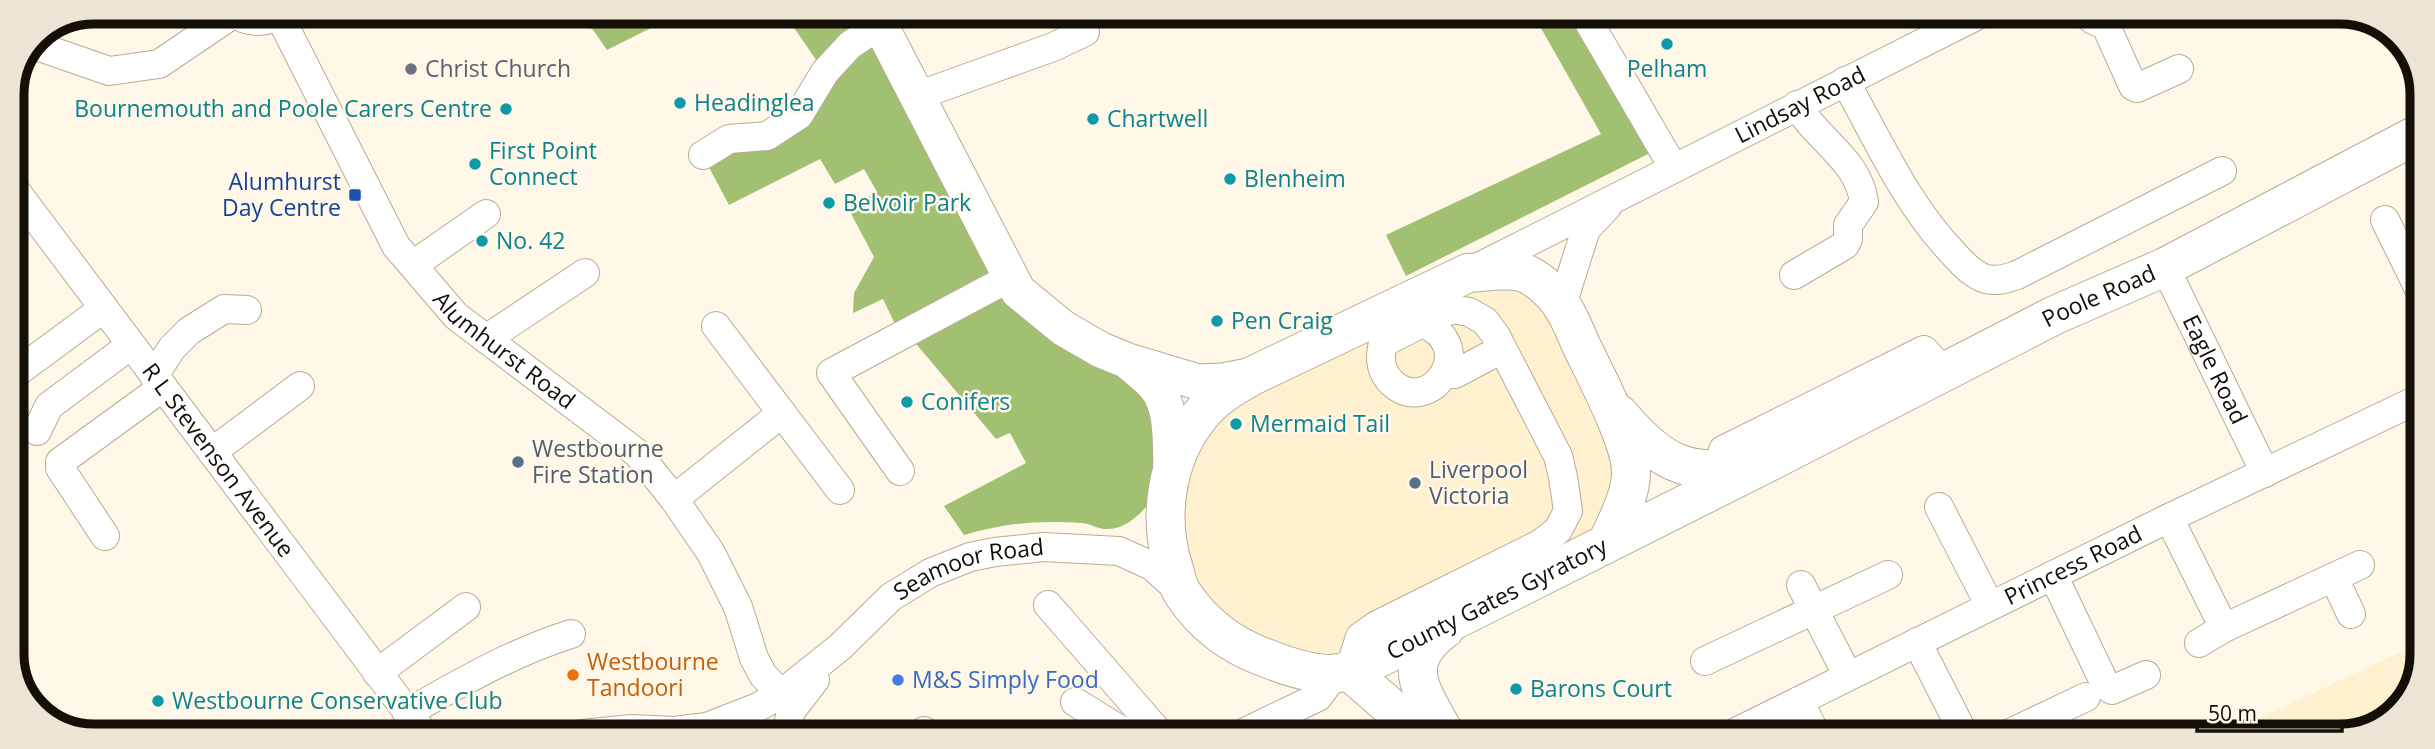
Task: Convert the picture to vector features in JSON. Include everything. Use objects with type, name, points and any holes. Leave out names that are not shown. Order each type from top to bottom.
[{"type":"highway","name":"Poole Road","points":[[1607,542],[1775,459],[1824,417],[1944,372],[2055,315],[2165,267],[2410,138]]},
{"type":"highway","name":"County Gates Gyratory","points":[[1523,272],[1544,286],[1562,305],[1630,458],[1631,475],[1620,515],[1607,542],[1460,617],[1342,672],[1293,668],[1237,645],[1213,630],[1181,592],[1167,550],[1169,483],[1178,452],[1199,417],[1214,401],[1254,374],[1468,273],[1523,272]]},
{"type":"highway","name":"Poole Road","points":[[1606,399],[1634,431],[1667,460],[1693,469],[1721,470],[1775,459]]},
{"type":"highway","points":[[1430,724],[1416,668],[1430,639],[1460,617]]},
{"type":"highway","points":[[1342,672],[1396,712],[1419,724]]},
{"type":"main road","points":[[880,24],[1018,291],[1063,328],[1101,350],[1128,361],[1198,382],[1223,381],[1254,374]]},
{"type":"main road","points":[[1128,361],[1156,386],[1164,400],[1167,412],[1169,483]]},
{"type":"street","points":[[43,48],[109,71],[159,64],[216,24]]},
{"type":"street","name":"Alumhurst Road","points":[[286,24],[396,246],[456,316],[636,453],[674,499],[711,553],[738,607],[754,658],[763,675],[781,694]]},
{"type":"street","points":[[703,156],[729,139],[767,136],[799,115],[825,72],[872,24]]},
{"type":"street","points":[[1590,24],[1673,167]]},
{"type":"street","name":"Lindsay Road","points":[[1468,273],[1960,24]]},
{"type":"street","points":[[2102,24],[2106,26],[2133,86],[2137,88],[2179,69]]},
{"type":"street","points":[[916,96],[1053,47],[1085,32]]},
{"type":"street","points":[[1845,81],[1906,191],[1934,234],[1980,277],[1991,280],[2017,275],[2222,171]]},
{"type":"street","points":[[1794,275],[1845,244],[1848,239],[1848,225],[1864,202],[1863,192],[1844,158],[1806,122],[1797,105]]},
{"type":"street","name":"Lindsay Road","points":[[1562,305],[1586,229],[1599,212],[1623,194]]},
{"type":"street","name":"R L Stevenson Avenue","points":[[24,202],[415,723]]},
{"type":"street","points":[[412,265],[486,214]]},
{"type":"street","points":[[2385,220],[2410,271]]},
{"type":"street","name":"Eagle Road","points":[[2165,267],[2265,473]]},
{"type":"street","points":[[486,338],[585,273]]},
{"type":"street","points":[[900,471],[831,373],[1011,277]]},
{"type":"street","points":[[24,367],[104,308]]},
{"type":"street","points":[[105,536],[60,468],[61,463],[159,381],[172,348],[189,331],[224,309],[247,310]]},
{"type":"street","points":[[1263,724],[1318,697],[1342,672],[1360,636],[1540,544],[1558,530],[1568,511],[1558,456],[1489,326],[1469,312],[1452,309],[1384,343],[1302,351]]},
{"type":"street","points":[[1384,343],[1380,354],[1386,377],[1395,386],[1406,391],[1429,389],[1439,382],[1446,372],[1449,352],[1440,334],[1422,323]]},
{"type":"street","points":[[716,326],[841,489]]},
{"type":"street","points":[[37,431],[49,406],[131,345]]},
{"type":"street","points":[[1455,374],[1502,349]]},
{"type":"street","points":[[212,452],[300,386]]},
{"type":"street","name":"Princess Road","points":[[1752,724],[2169,518],[2410,403]]},
{"type":"street","points":[[674,499],[782,413]]},
{"type":"street","points":[[1723,450],[1824,417]]},
{"type":"street","points":[[1119,551],[1146,534],[1158,519],[1169,483]]},
{"type":"street","points":[[1939,507],[1990,607]]},
{"type":"street","points":[[2169,518],[2224,628]]},
{"type":"street","name":"Seamoor Road","points":[[715,724],[758,708],[781,694],[840,647],[891,597],[930,573],[970,557],[1043,547],[1119,551],[1152,566],[1181,592]]},
{"type":"street","points":[[2199,643],[2224,628],[2360,565]]},
{"type":"street","points":[[1706,661],[1807,596],[1888,575]]},
{"type":"street","points":[[2053,575],[2106,686],[2112,690],[2146,675]]},
{"type":"street","points":[[2334,578],[2351,614]]},
{"type":"street","points":[[1807,596],[1848,676]]},
{"type":"street","points":[[1048,605],[1152,724]]},
{"type":"street","points":[[377,673],[466,607]]},
{"type":"street","points":[[415,723],[496,662],[532,646],[571,634]]},
{"type":"street","points":[[1917,642],[1959,724]]},
{"type":"street","name":"Seamoor Road","points":[[788,724],[791,711],[840,647]]},
{"type":"street","points":[[2045,724],[2086,697]]},
{"type":"street","points":[[1799,701],[1811,724]]},
{"type":"street","points":[[1075,702],[1111,724]]},
{"type":"shaded area","points":[[1523,272],[1606,399],[1620,515],[1349,671],[1213,630],[1166,519],[1171,471],[1254,375]]},
{"type":"shaded area","points":[[2410,648],[2408,673],[2399,693],[2376,715],[2363,721],[2340,724],[2247,724]]},
{"type":"green space","points":[[589,24],[659,24],[607,50]]},
{"type":"green space","points":[[792,24],[880,24],[1018,291],[1128,361],[1158,432],[1152,501],[1127,523],[1105,529],[1082,523],[1036,522],[964,535],[944,506],[1026,463],[1010,433],[996,439],[907,333],[894,322],[883,299],[853,313],[854,293],[874,257],[848,208],[877,192],[864,169],[835,184],[820,159],[729,205],[703,156],[767,136],[825,73]]},
{"type":"green space","points":[[1539,24],[1573,24],[1650,153],[1406,276],[1386,235],[1601,134]]},
{"type":"place","name":"Pelham","points":[[1667,44]]},
{"type":"place","name":"Christ Church","points":[[411,69]]},
{"type":"place","name":"Headinglea","points":[[680,103]]},
{"type":"place","name":"Bournemouth and Poole Carers Centre","points":[[506,109]]},
{"type":"place","name":"Chartwell","points":[[1093,119]]},
{"type":"place","name":"First Point Connect","points":[[475,164]]},
{"type":"place","name":"Blenheim","points":[[1230,179]]},
{"type":"place","name":"Alumhurst Day Centre","points":[[355,195]]},
{"type":"place","name":"Belvoir Park","points":[[829,203]]},
{"type":"place","name":"No. 42","points":[[482,241]]},
{"type":"place","name":"Pen Craig","points":[[1217,321]]},
{"type":"place","name":"Conifers","points":[[907,402]]},
{"type":"place","name":"Mermaid Tail","points":[[1236,424]]},
{"type":"place","name":"Westbourne Fire Station","points":[[518,462]]},
{"type":"place","name":"Liverpool Victoria","points":[[1415,483]]},
{"type":"place","name":"Westbourne Tandoori","points":[[573,675]]},
{"type":"place","name":"M&S Simply Food","points":[[898,680]]},
{"type":"place","name":"Barons Court","points":[[1516,689]]},
{"type":"place","name":"Westbourne Conservative Club","points":[[158,701]]}]
